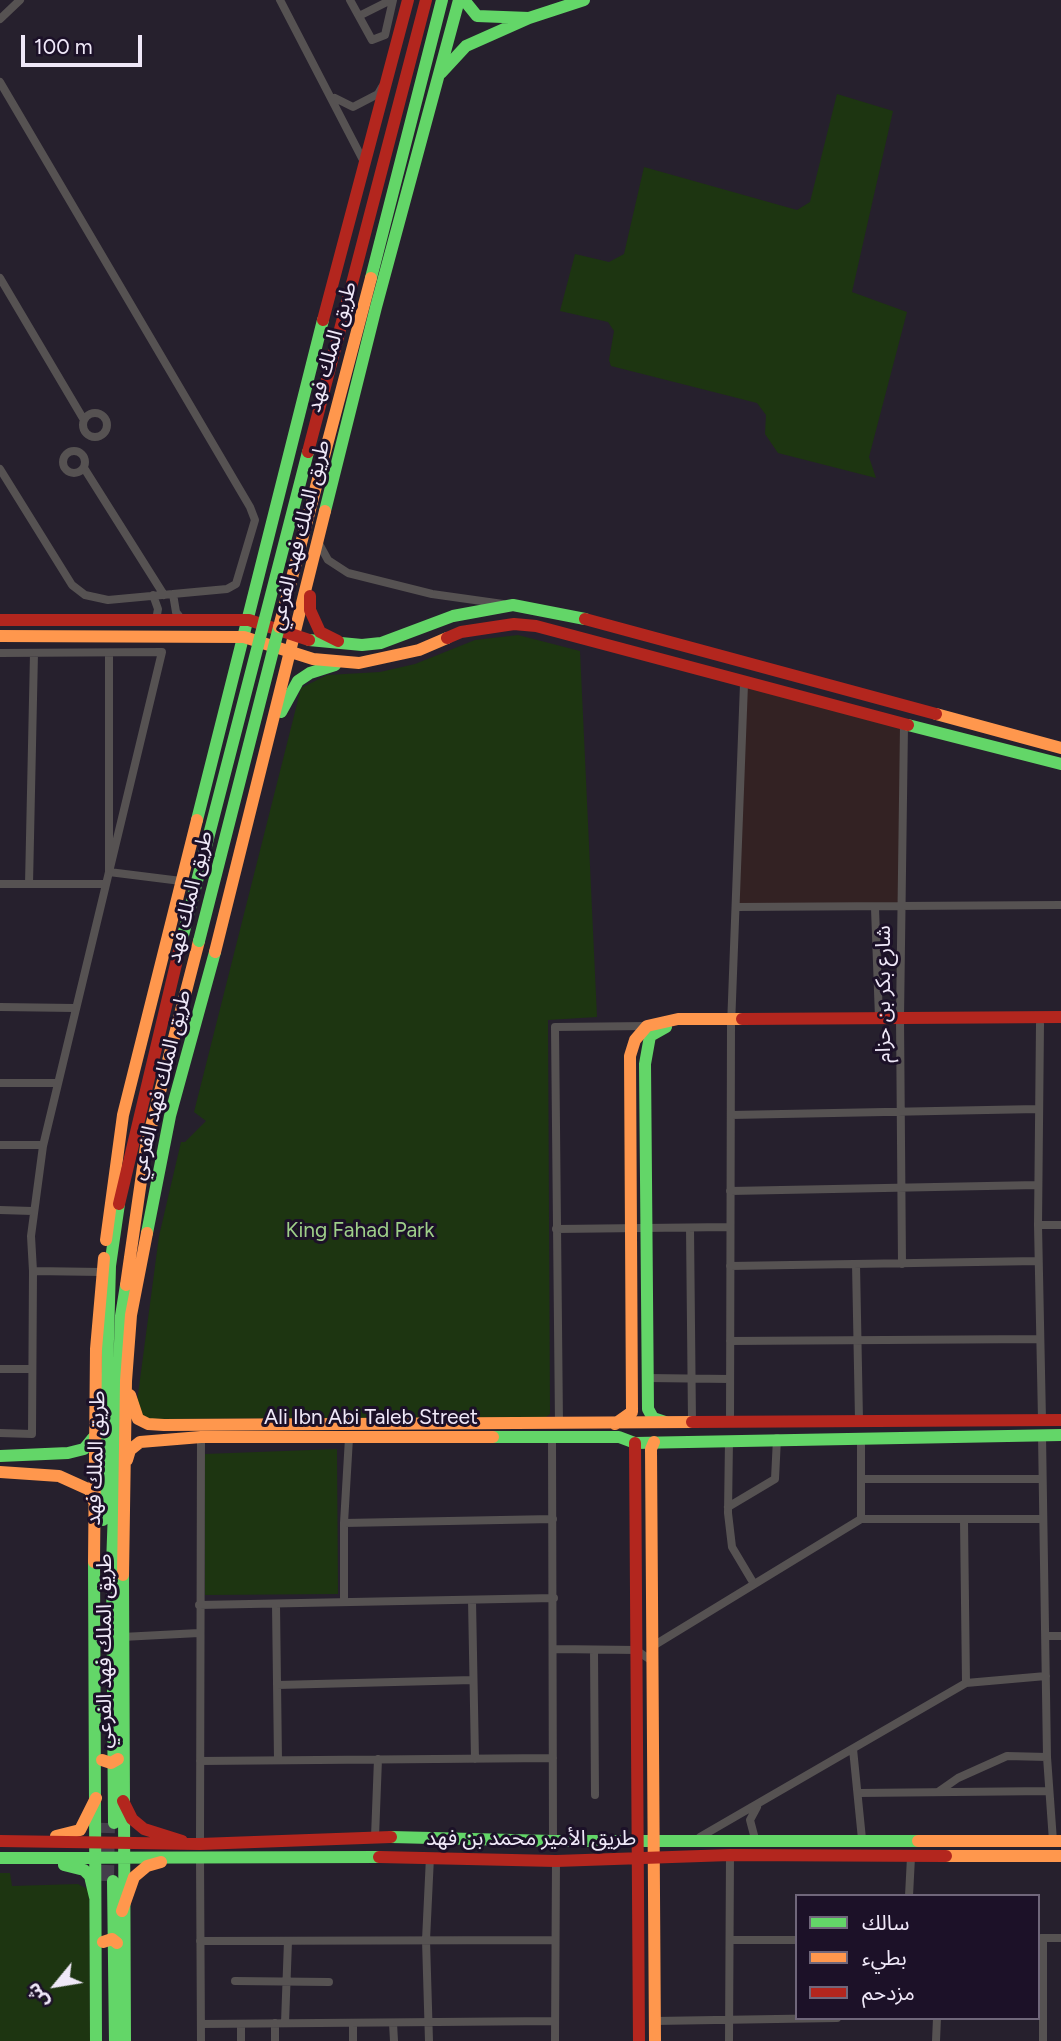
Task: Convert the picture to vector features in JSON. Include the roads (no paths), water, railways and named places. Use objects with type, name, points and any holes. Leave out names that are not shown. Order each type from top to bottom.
[{"type":"main road","name":"طريق الملك فهد الفرعي","points":[[96,2041],[93,1438],[102,1271],[123,1115],[364,162],[408,0]]},
{"type":"main road","name":"طريق الملك فهد","points":[[426,0],[181,943],[120,1202],[110,1266],[103,1566],[111,1823],[112,1565],[121,1317],[146,1146],[442,0]]},
{"type":"main road","name":"طريق الملك فهد الفرعي","points":[[125,2041],[122,1637],[126,1381],[131,1315],[170,1116],[216,950],[380,294],[461,0]]},
{"type":"main road","points":[[461,0],[477,16],[529,18]]},
{"type":"main road","points":[[439,75],[467,46],[529,18],[584,0]]},
{"type":"main road","points":[[311,572],[310,610],[320,632],[329,639],[362,645]]},
{"type":"main road","points":[[0,620],[248,620],[318,643],[362,645],[381,643],[453,616],[513,604],[550,610],[1061,748]]},
{"type":"main road","points":[[268,741],[292,688],[298,681],[322,668],[419,650],[461,632],[514,624],[580,636],[744,684],[1061,764]]},
{"type":"main road","points":[[0,636],[244,637],[290,653],[359,663]]},
{"type":"main road","points":[[665,1422],[653,1419],[648,1409],[645,1064],[650,1036],[662,1027],[731,1023],[879,1018],[901,1022],[1061,1017]]},
{"type":"main road","points":[[615,1424],[632,1412],[630,1056],[635,1040],[647,1026],[678,1019],[731,1023],[1061,1024]]},
{"type":"main road","points":[[106,1360],[102,1271],[114,1190],[142,1102]]},
{"type":"main road","points":[[131,1315],[146,1146]]},
{"type":"main road","points":[[126,1381],[138,1419],[158,1424]]},
{"type":"main road","name":"Ali Ibn Abi Taleb Street","points":[[158,1424],[1061,1420]]},
{"type":"main road","points":[[158,1424],[145,1427],[143,1432],[144,1435],[159,1439]]},
{"type":"main road","points":[[655,2041],[651,1449],[654,1442],[1061,1435]]},
{"type":"main road","name":"Ali Ibn Abi Taleb Street","points":[[124,1470],[134,1446],[159,1439],[619,1437],[635,1443],[654,1442]]},
{"type":"main road","points":[[0,1456],[68,1453],[84,1449],[93,1438]]},
{"type":"main road","points":[[635,1443],[640,1859],[639,2041]]},
{"type":"main road","points":[[0,1472],[59,1476],[79,1482],[90,1490],[94,1506]]},
{"type":"main road","points":[[94,1742],[102,1760],[111,1763],[118,1759],[124,1744]]},
{"type":"main road","points":[[39,1841],[80,1830],[96,1798]]},
{"type":"main road","points":[[123,1801],[132,1819],[144,1829],[162,1832],[194,1851]]},
{"type":"main road","name":"طريق الأمير محمد بن فهد","points":[[0,1858],[122,1859],[375,1837],[1057,1841]]},
{"type":"main road","name":"طريق الأمير محمد بن فهد","points":[[0,1841],[123,1844],[194,1851],[556,1861],[730,1855],[1061,1856]]},
{"type":"main road","points":[[122,1911],[134,1877],[139,1871],[194,1851]]},
{"type":"main road","points":[[38,1857],[83,1870],[93,1882],[95,1897]]},
{"type":"main road","points":[[106,2041],[110,1881],[115,2041]]},
{"type":"main road","points":[[96,1958],[103,1942],[112,1939],[117,1943],[123,1958]]},
{"type":"street","points":[[0,19],[20,0]]},
{"type":"street","points":[[280,0],[364,162]]},
{"type":"street","points":[[350,0],[372,40],[385,35],[392,0]]},
{"type":"street","points":[[359,16],[392,0]]},
{"type":"street","points":[[0,82],[255,520],[236,584],[227,589],[108,600],[85,595],[72,585],[0,469]]},
{"type":"street","points":[[332,97],[353,107],[378,94],[385,83]]},
{"type":"street","points":[[0,278],[84,420]]},
{"type":"street","points":[[84,468],[168,594],[182,620]]},
{"type":"street","points":[[318,542],[328,560],[337,569],[348,573],[432,594],[513,604]]},
{"type":"street","points":[[153,595],[158,609],[156,620]]},
{"type":"street","points":[[0,653],[162,652],[74,1007],[43,1145],[32,1211],[32,1434],[0,1433]]},
{"type":"street","points":[[29,884],[34,653]]},
{"type":"street","points":[[109,653],[109,872]]},
{"type":"street","points":[[233,681],[244,675],[260,677],[271,682],[278,700]]},
{"type":"street","points":[[730,1422],[731,1023],[744,684]]},
{"type":"street","name":"شارع بكر بن حزام","points":[[902,1264],[904,725]]},
{"type":"street","points":[[109,872],[181,881]]},
{"type":"street","points":[[0,884],[106,884]]},
{"type":"street","points":[[736,907],[1061,905]]},
{"type":"street","points":[[875,908],[879,1018]]},
{"type":"street","points":[[0,1007],[74,1007]]},
{"type":"street","points":[[1040,1024],[1038,1261],[1042,1420]]},
{"type":"street","points":[[559,1424],[555,1027],[647,1026]]},
{"type":"street","points":[[0,1083],[58,1083]]},
{"type":"street","points":[[730,1115],[1038,1109]]},
{"type":"street","points":[[0,1144],[43,1145]]},
{"type":"street","points":[[730,1191],[902,1190],[1038,1185]]},
{"type":"street","points":[[0,1210],[32,1211]]},
{"type":"street","points":[[1038,1225],[1061,1224]]},
{"type":"street","points":[[690,1227],[692,1422]]},
{"type":"street","points":[[556,1229],[730,1227]]},
{"type":"street","points":[[730,1266],[1038,1261]]},
{"type":"street","points":[[856,1264],[859,1420]]},
{"type":"street","points":[[33,1271],[102,1271]]},
{"type":"street","points":[[730,1342],[1040,1339]]},
{"type":"street","points":[[0,1369],[32,1369]]},
{"type":"street","points":[[648,1378],[730,1379]]},
{"type":"street","points":[[1042,1435],[1043,1595],[1048,1636],[1047,1757],[1057,1841]]},
{"type":"street","points":[[201,1437],[200,1761],[194,1851],[200,1941],[201,2041]]},
{"type":"street","points":[[344,1601],[344,1523],[349,1438]]},
{"type":"street","points":[[552,1438],[555,1649],[553,1840]]},
{"type":"street","points":[[728,1507],[775,1479],[777,1438]]},
{"type":"street","points":[[860,1519],[861,1439]]},
{"type":"street","points":[[729,1440],[728,1507],[732,1547],[754,1584]]},
{"type":"street","points":[[861,1479],[1042,1479]]},
{"type":"street","points":[[344,1523],[553,1519]]},
{"type":"street","points":[[653,1646],[860,1519],[1043,1519]]},
{"type":"street","points":[[964,1521],[966,1683]]},
{"type":"street","points":[[199,1605],[554,1598]]},
{"type":"street","points":[[472,1600],[475,1759]]},
{"type":"street","points":[[276,1605],[278,1760]]},
{"type":"street","points":[[122,1637],[199,1633]]},
{"type":"street","points":[[1048,1636],[1061,1636]]},
{"type":"street","points":[[555,1649],[636,1650],[652,1661]]},
{"type":"street","points":[[594,1650],[595,1795]]},
{"type":"street","points":[[696,1840],[751,1811],[759,1803],[966,1683],[1046,1676]]},
{"type":"street","points":[[277,1685],[473,1680]]},
{"type":"street","points":[[853,1749],[862,1839]]},
{"type":"street","points":[[938,1792],[958,1778],[1007,1756],[1047,1757]]},
{"type":"street","points":[[200,1761],[553,1758]]},
{"type":"street","points":[[375,1837],[378,1759]]},
{"type":"street","points":[[859,1793],[1049,1791]]},
{"type":"street","points":[[751,1811],[751,1829],[755,1839]]},
{"type":"street","points":[[729,2041],[730,1855]]},
{"type":"street","points":[[429,2041],[426,1940],[430,1857]]},
{"type":"street","points":[[909,1894],[911,1857]]},
{"type":"street","points":[[555,2041],[556,1861]]},
{"type":"street","points":[[1043,2041],[1040,2018],[1041,1938],[1061,1938]]},
{"type":"street","points":[[200,1941],[555,1940]]},
{"type":"street","points":[[730,1940],[795,1940]]},
{"type":"street","points":[[285,2023],[288,1941]]},
{"type":"street","points":[[235,1981],[329,1982]]},
{"type":"street","points":[[655,2021],[795,2019]]},
{"type":"street","points":[[936,2041],[937,2020]]},
{"type":"street","points":[[201,2024],[555,2021]]},
{"type":"street","points":[[353,2041],[354,2023]]},
{"type":"street","points":[[393,2023],[394,2041]]},
{"type":"street","points":[[241,2024],[241,2041]]},
{"type":"street","points":[[275,2024],[275,2041]]},
{"type":"tunnel","points":[[106,1881],[107,1823]]},
{"type":"park label","name":"King Fahad Park","points":[[360,1231]]}]
